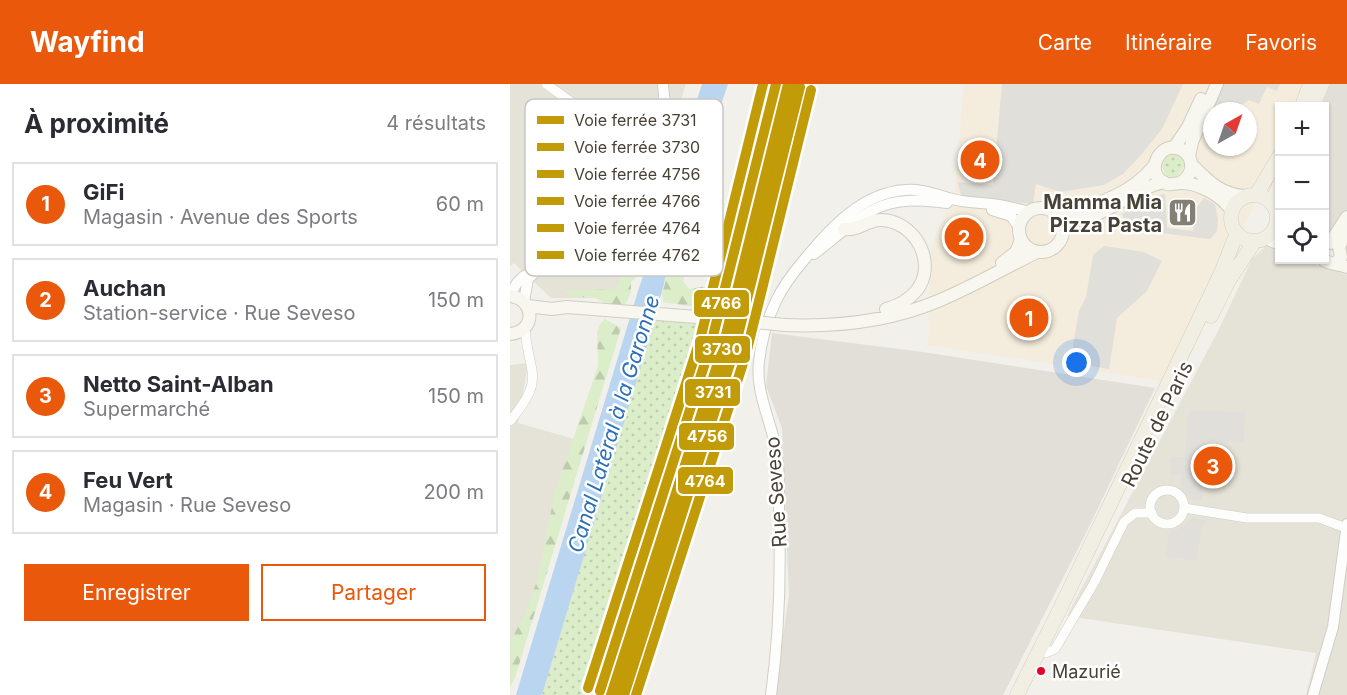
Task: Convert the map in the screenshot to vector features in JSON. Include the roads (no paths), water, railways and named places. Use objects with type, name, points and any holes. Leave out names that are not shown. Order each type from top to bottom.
[{"type":"main road","points":[[1174,148],[1188,127],[1208,84]]},
{"type":"main road","points":[[1180,183],[1189,175],[1192,142],[1217,84]]},
{"type":"main road","points":[[1303,102],[1310,84]]},
{"type":"main road","points":[[1315,102],[1322,84]]},
{"type":"main road","points":[[1232,211],[1217,195],[1207,190],[1180,183],[1164,182],[1156,174],[1154,166],[1156,158],[1162,151],[1174,148],[1181,150],[1223,192],[1233,196],[1251,195],[1266,198],[1276,210]]},
{"type":"main road","points":[[1275,163],[1251,195],[1238,202],[1232,211],[1231,221],[1242,238],[1275,243]]},
{"type":"main road","points":[[1054,214],[1102,203],[1144,177],[1154,166]]},
{"type":"main road","points":[[1062,230],[1072,222],[1102,212],[1164,182]]},
{"type":"main road","points":[[1272,203],[1275,196]]},
{"type":"main road","points":[[510,295],[526,304],[552,309],[567,307],[617,310],[785,325],[841,324],[908,311],[937,302],[1037,252],[1054,248],[1061,237],[1060,221],[1054,214],[1042,209],[1030,212],[1025,216],[1016,252],[999,265],[908,311]]},
{"type":"main road","points":[[1336,256],[1347,217]]},
{"type":"main road","points":[[841,324],[897,306],[918,288],[924,269],[924,258],[916,238],[899,224],[879,219],[850,230],[844,229]]},
{"type":"main road","points":[[1260,240],[1275,228]]},
{"type":"main road","points":[[1336,256],[1347,230]]},
{"type":"main road","points":[[1020,233],[1029,249],[1037,252]]},
{"type":"main road","name":"Route de Paris","points":[[1017,695],[1045,651],[1060,609],[1221,273],[1237,233]]},
{"type":"main road","name":"Route de Paris","points":[[1060,609],[1096,546],[1228,282],[1260,240]]},
{"type":"main road","points":[[526,304],[527,324]]},
{"type":"main road","points":[[510,334],[521,331],[527,324],[552,309]]},
{"type":"street","points":[[546,84],[567,99]]},
{"type":"street","points":[[663,84],[664,99]]},
{"type":"street","name":"Rue Seveso","points":[[771,695],[779,630],[778,473],[774,434],[760,392],[758,364],[764,334],[775,302],[791,276],[823,237],[858,207],[886,194],[903,190],[925,190],[943,197],[1030,212]]},
{"type":"street","name":"Rue Seveso","points":[[800,265],[859,217],[883,205],[917,199],[1002,212],[1011,216],[1020,233]]},
{"type":"street","points":[[510,295],[525,276]]},
{"type":"street","points":[[526,304],[528,279],[531,276]]},
{"type":"street","points":[[510,421],[522,407],[532,388],[534,377],[527,349],[527,324]]},
{"type":"street","points":[[510,334],[527,349]]},
{"type":"street","points":[[1165,490],[1171,490],[1181,497],[1184,508],[1180,518],[1171,523],[1160,522],[1152,513],[1151,503],[1153,498],[1165,490]]},
{"type":"street","points":[[1184,508],[1247,518],[1318,518],[1347,526],[1334,627],[1313,695]]},
{"type":"street","points":[[1045,651],[1055,649],[1094,583],[1124,522],[1135,513],[1152,513]]},
{"type":"water","points":[[702,84],[728,84],[723,99],[697,99]]},
{"type":"water","name":"Canal Latéral à la Garonne","points":[[643,276],[666,276],[653,326],[542,695],[516,695]]},
{"type":"rail line","name":"4762","points":[[723,247],[763,84]]},
{"type":"rail line","name":"4766","points":[[600,691],[711,344],[776,84]]},
{"type":"rail line","name":"3730","points":[[611,695],[723,347],[788,84]]},
{"type":"rail line","name":"3731","points":[[615,695],[719,373],[738,306],[792,84]]},
{"type":"rail line","name":"4756","points":[[624,695],[734,351],[800,87]]},
{"type":"rail line","name":"4764","points":[[636,695],[746,354],[811,90]]},
{"type":"rail line","name":"4762","points":[[588,688],[700,340],[716,276]]},
{"type":"place","name":"Feu Vert","points":[[980,160]]},
{"type":"place","name":"Mamma Mia Pizza Pasta","points":[[1183,213]]},
{"type":"place","name":"Auchan","points":[[964,237]]},
{"type":"place","name":"GiFi","points":[[1029,318]]},
{"type":"place","name":"Netto Saint-Alban","points":[[1213,466]]},
{"type":"place","name":"Mazurié","points":[[1041,671]]}]
